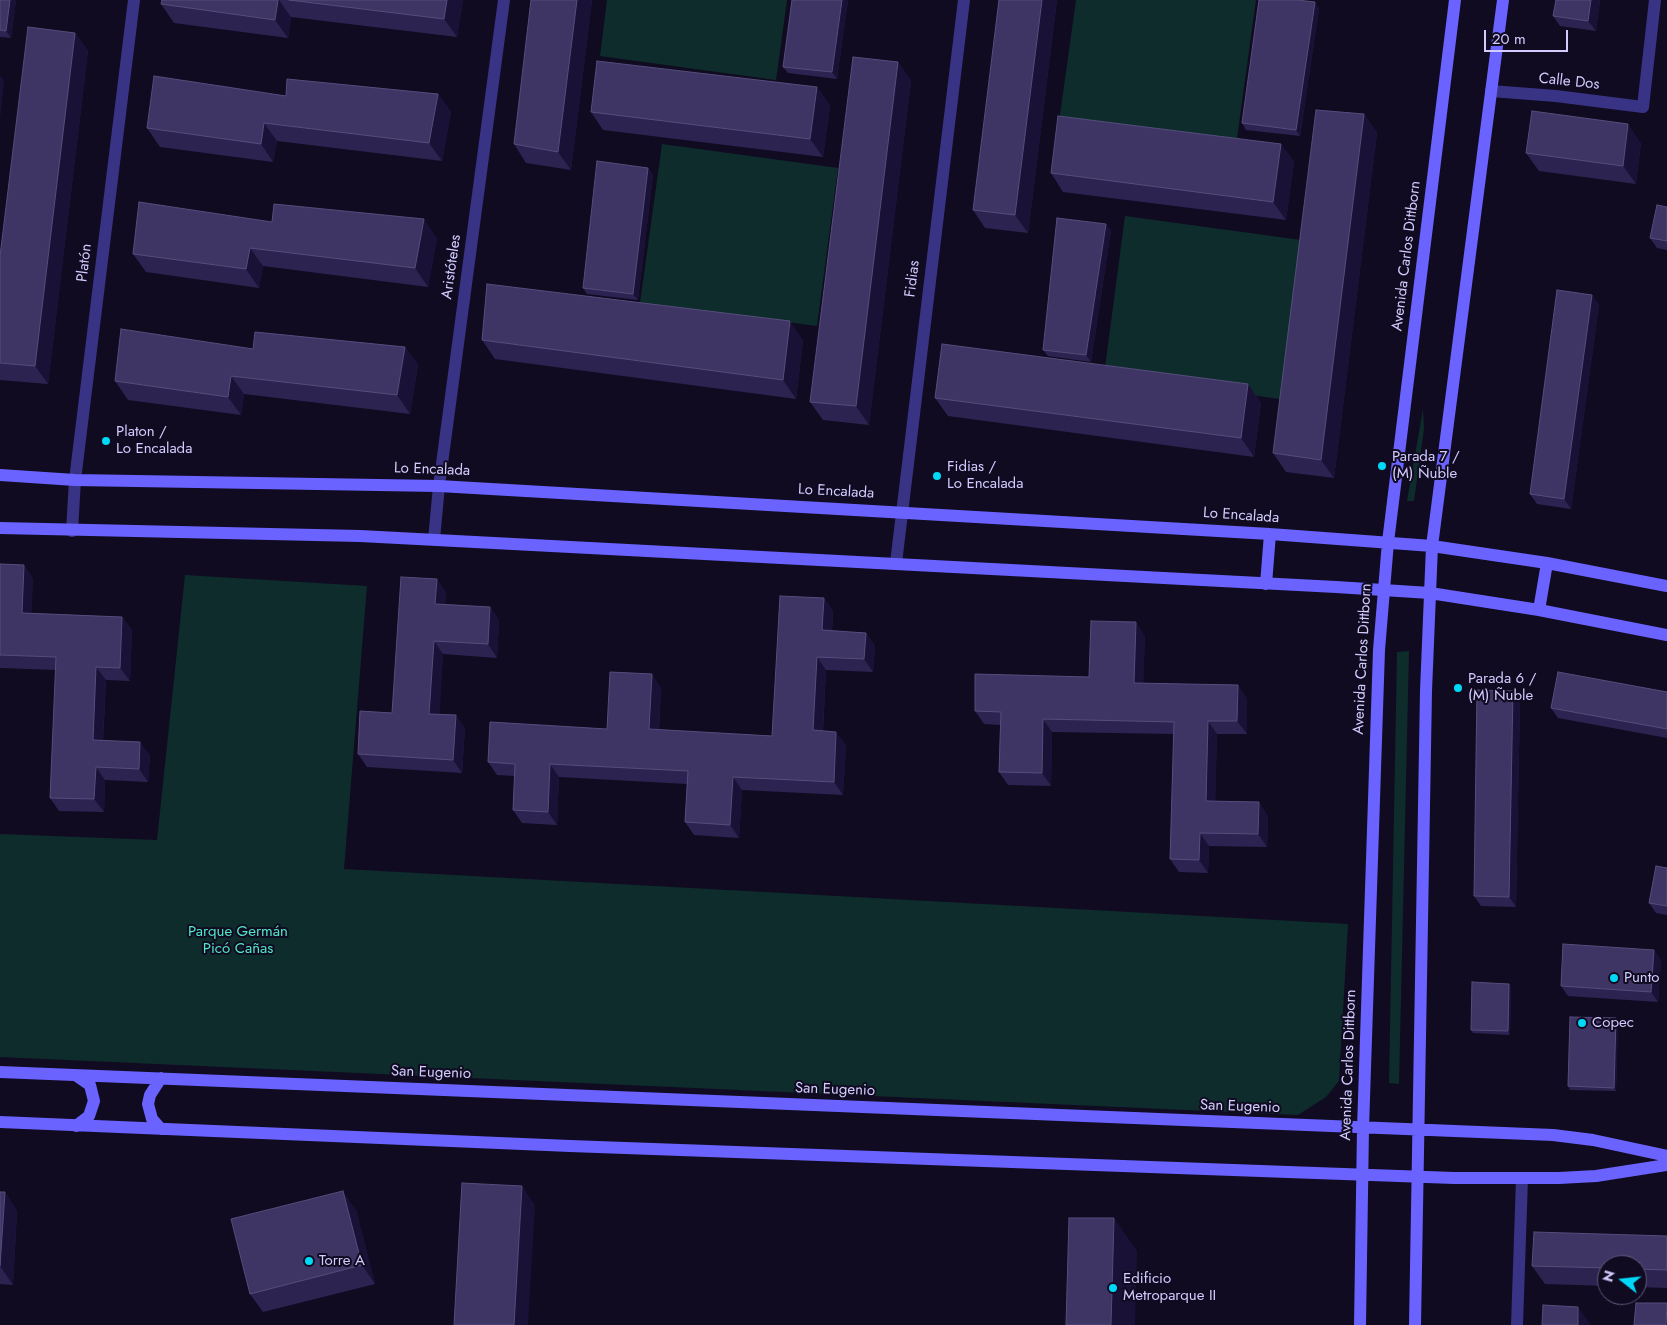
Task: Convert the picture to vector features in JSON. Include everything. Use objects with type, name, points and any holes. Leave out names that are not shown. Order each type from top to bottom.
[{"type":"main road","name":"Avenida Carlos Dittborn","points":[[1360,1325],[1363,1128],[1375,706],[1383,590],[1455,0]]},
{"type":"main road","points":[[1415,1325],[1420,1131],[1426,691],[1432,546],[1503,0]]},
{"type":"main road","name":"Lo Encalada","points":[[0,475],[75,480],[439,486],[1270,534],[1432,546],[1547,563],[1667,586]]},
{"type":"main road","points":[[0,528],[434,539],[1383,590],[1430,594],[1539,610],[1667,635]]},
{"type":"main road","points":[[1266,584],[1270,534]]},
{"type":"main road","points":[[1539,610],[1547,563]]},
{"type":"main road","name":"San Eugenio","points":[[0,1072],[1553,1135],[1593,1140],[1667,1156]]},
{"type":"main road","points":[[76,1126],[89,1116],[94,1100],[90,1085],[77,1076]]},
{"type":"main road","points":[[161,1129],[152,1119],[148,1104],[150,1095],[162,1078]]},
{"type":"main road","points":[[0,1122],[580,1146],[1522,1179],[1596,1176],[1667,1165]]},
{"type":"street","name":"Platón","points":[[72,531],[75,480],[134,0]]},
{"type":"street","name":"Aristóteles","points":[[434,539],[439,486],[504,0]]},
{"type":"street","name":"Fidias","points":[[896,563],[964,0]]},
{"type":"street","name":"Calle Dos","points":[[1491,91],[1556,96],[1643,107],[1656,0]]},
{"type":"street","points":[[1517,1325],[1522,1179]]},
{"type":"green space","points":[[607,0],[787,0],[776,80],[600,56]]},
{"type":"green space","points":[[1076,0],[1256,0],[1236,146],[1059,122]]},
{"type":"green space","points":[[662,144],[838,168],[817,326],[640,303]]},
{"type":"green space","points":[[1125,216],[1301,240],[1280,399],[1104,375]]},
{"type":"green space","points":[[1423,409],[1424,429],[1414,501],[1407,501]]},
{"type":"green space","name":"Parque Germán Picó Cañas","points":[[185,575],[367,586],[344,869],[1348,924],[1339,1081],[1326,1097],[1298,1115],[0,1057],[0,834],[157,840]]},
{"type":"green space","points":[[1409,651],[1399,1084],[1389,1083],[1397,652]]},
{"type":"building","points":[[0,0],[10,0],[6,31],[0,30]]},
{"type":"building","points":[[162,0],[278,0],[275,20],[161,4]]},
{"type":"building","points":[[289,0],[447,0],[444,19]]},
{"type":"building","points":[[531,0],[577,0],[558,152],[514,144]]},
{"type":"building","points":[[792,0],[842,0],[832,72],[783,67]]},
{"type":"building","points":[[999,0],[1042,0],[1015,215],[973,210]]},
{"type":"building","points":[[1259,0],[1315,2],[1296,130],[1242,123]]},
{"type":"building","points":[[1556,0],[1591,0],[1588,21],[1553,16]]},
{"type":"building","points":[[28,27],[75,33],[35,366],[0,363],[0,256]]},
{"type":"building","points":[[853,57],[898,62],[856,406],[810,402]]},
{"type":"building","points":[[597,61],[817,87],[810,139],[591,112]]},
{"type":"building","points":[[154,76],[286,96],[287,79],[438,94],[429,143],[264,123],[261,144],[147,128]]},
{"type":"building","points":[[1316,110],[1364,114],[1321,460],[1273,453]]},
{"type":"building","points":[[1532,111],[1628,124],[1623,166],[1526,153]]},
{"type":"building","points":[[1058,116],[1281,144],[1273,202],[1051,173]]},
{"type":"building","points":[[597,161],[648,168],[633,294],[583,288]]},
{"type":"building","points":[[139,202],[272,222],[274,204],[424,219],[415,268],[250,248],[246,269],[133,254]]},
{"type":"building","points":[[1657,205],[1667,207],[1667,241],[1650,238]]},
{"type":"building","points":[[1057,218],[1106,224],[1086,355],[1043,350]]},
{"type":"building","points":[[487,284],[790,321],[783,380],[482,340]]},
{"type":"building","points":[[1557,290],[1592,295],[1564,499],[1530,494]]},
{"type":"building","points":[[121,329],[253,349],[255,332],[405,347],[397,395],[231,376],[228,397],[115,381]]},
{"type":"building","points":[[942,344],[1248,384],[1241,438],[935,398]]},
{"type":"building","points":[[0,564],[24,565],[22,613],[122,617],[120,668],[96,667],[93,740],[140,742],[139,769],[96,767],[94,799],[50,798],[56,657],[0,655]]},
{"type":"building","points":[[401,577],[437,579],[435,604],[490,607],[488,644],[434,641],[429,714],[456,715],[453,760],[358,754],[360,711],[392,713]]},
{"type":"building","points":[[780,596],[824,598],[822,630],[866,633],[864,659],[817,657],[813,730],[836,732],[834,782],[733,777],[730,825],[685,822],[688,771],[550,764],[548,812],[513,810],[515,764],[488,762],[490,722],[607,729],[610,672],[652,674],[649,729],[772,736]]},
{"type":"building","points":[[1091,621],[1136,622],[1134,683],[1238,685],[1237,721],[1208,721],[1206,801],[1259,802],[1258,834],[1200,833],[1199,860],[1170,859],[1174,722],[1043,719],[1042,773],[999,772],[1001,712],[975,711],[975,674],[1089,677]]},
{"type":"building","points":[[1558,672],[1667,692],[1667,729],[1551,708]]},
{"type":"building","points":[[1477,690],[1513,691],[1509,897],[1474,896]]},
{"type":"building","points":[[1656,866],[1667,868],[1667,906],[1649,903]]},
{"type":"building","name":"Punto","points":[[1563,944],[1654,950],[1651,992],[1561,986]]},
{"type":"building","points":[[1472,982],[1509,984],[1508,1031],[1471,1030]]},
{"type":"building","points":[[1570,1017],[1616,1018],[1614,1088],[1568,1086]]},
{"type":"building","points":[[462,1183],[522,1186],[514,1325],[454,1325]]},
{"type":"building","name":"Torre A","points":[[343,1191],[362,1265],[250,1294],[231,1219]]},
{"type":"building","points":[[0,1192],[5,1192],[0,1266]]},
{"type":"building","points":[[1069,1218],[1114,1218],[1111,1325],[1066,1325]]},
{"type":"building","points":[[1534,1232],[1667,1236],[1667,1270],[1647,1269],[1647,1255],[1597,1255],[1597,1268],[1532,1266]]},
{"type":"building","points":[[1667,1303],[1666,1325],[1634,1325],[1636,1305]]},
{"type":"building","points":[[1543,1305],[1578,1307],[1578,1325],[1542,1325]]},
{"type":"place","name":"Platon / Lo Encalada","points":[[106,441]]},
{"type":"place","name":"Parada 7 / (M) Ñuble","points":[[1382,466]]},
{"type":"place","name":"Fidias / Lo Encalada","points":[[937,476]]},
{"type":"place","name":"Parada 6 / (M) Ñuble","points":[[1458,688]]},
{"type":"place","name":"Punto","points":[[1614,978]]},
{"type":"place","name":"Copec","points":[[1582,1023]]},
{"type":"place","name":"Torre A","points":[[309,1261]]},
{"type":"place","name":"Edificio Metroparque II","points":[[1113,1288]]}]
